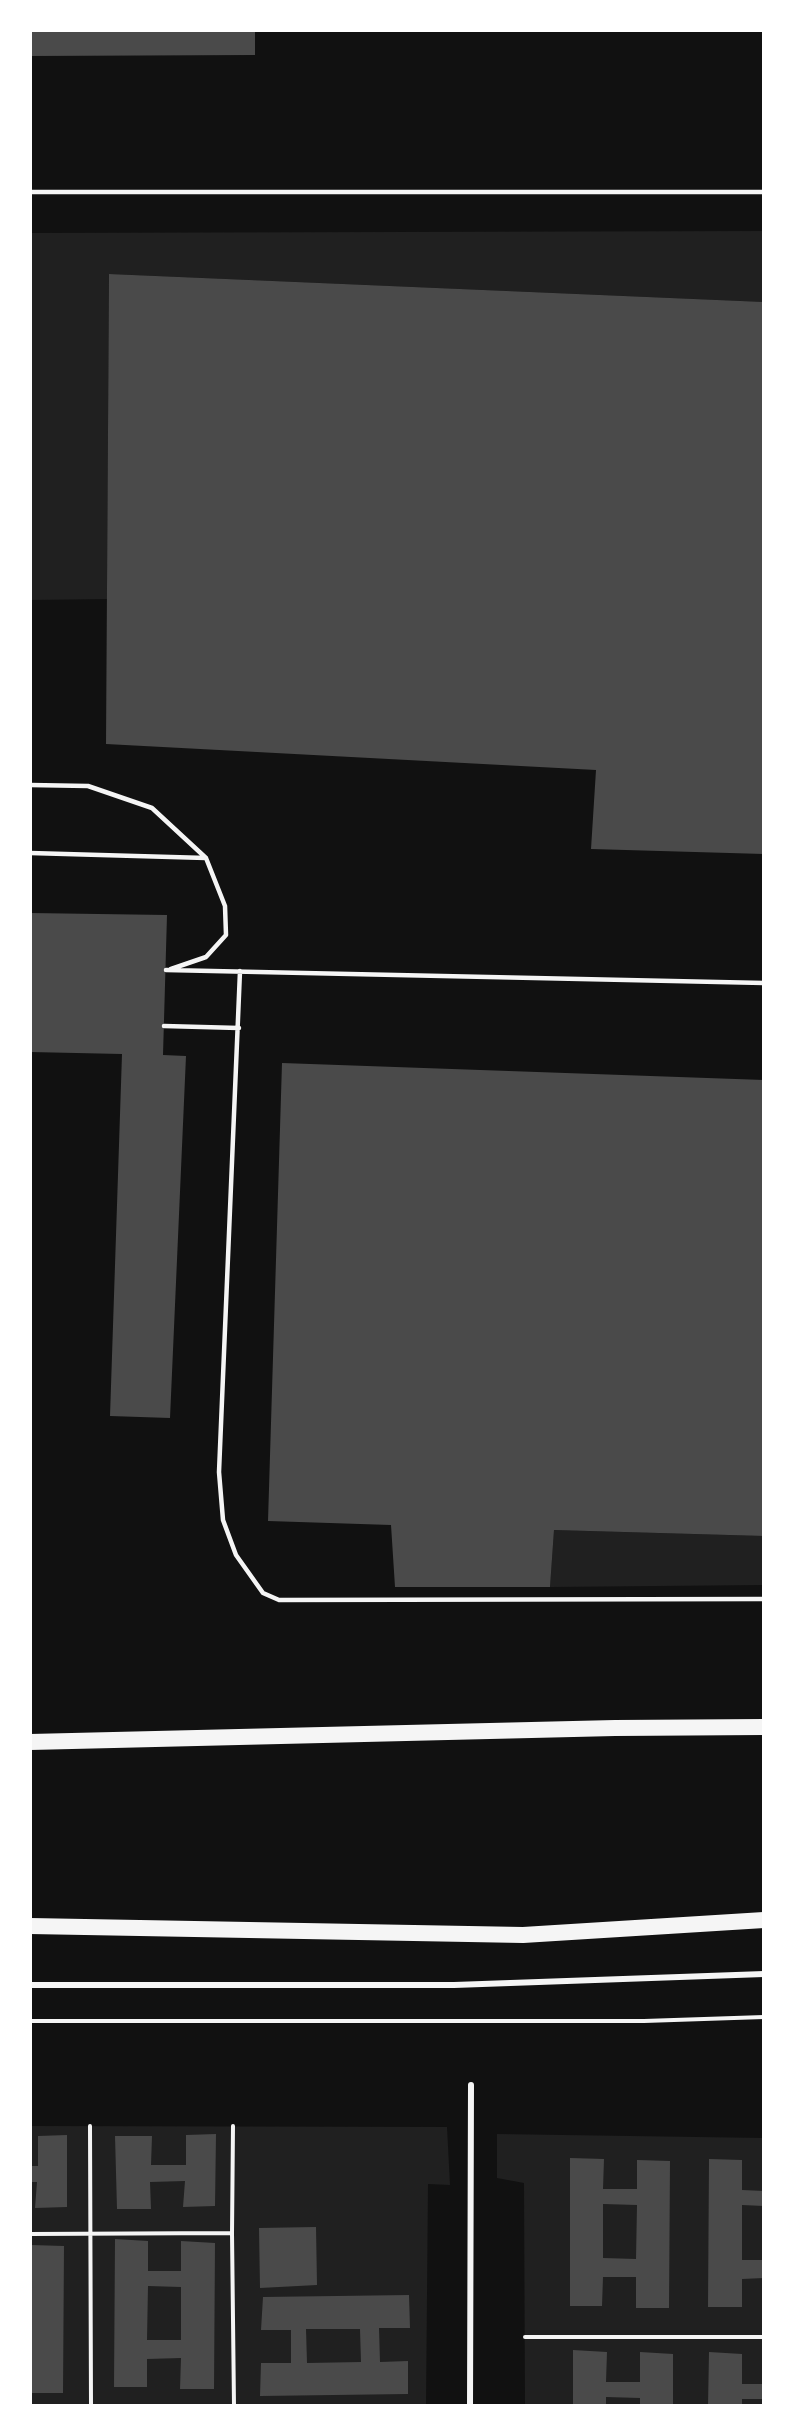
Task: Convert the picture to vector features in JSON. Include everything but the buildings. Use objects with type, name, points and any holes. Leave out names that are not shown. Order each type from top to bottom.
[{"type":"highway","points":[[30,1742],[615,1728],[764,1727]]},
{"type":"highway","points":[[30,1926],[523,1935],[764,1920]]},
{"type":"street","points":[[30,1985],[454,1986],[764,1974]]},
{"type":"street","points":[[470,2406],[471,2085]]},
{"type":"lane","points":[[30,192],[764,192]]},
{"type":"lane","points":[[30,785],[88,786],[152,808],[206,858],[225,906],[226,935],[206,957],[165,970],[764,983]]},
{"type":"lane","points":[[30,853],[206,858]]},
{"type":"lane","points":[[240,971],[219,1472],[223,1520],[229,1538],[236,1555],[263,1593],[279,1600],[764,1599]]},
{"type":"lane","points":[[164,1026],[239,1028]]},
{"type":"path","points":[[30,2021],[644,2021],[764,2017]]},
{"type":"path","points":[[90,2126],[91,2406]]},
{"type":"path","points":[[233,2126],[234,2406]]},
{"type":"path","points":[[30,2234],[232,2234]]},
{"type":"path","points":[[525,2337],[764,2337]]},
{"type":"shaded area","points":[[764,231],[764,302],[109,274],[107,599],[30,600],[30,233]]},
{"type":"shaded area","points":[[554,1530],[764,1536],[764,1585],[550,1587]]},
{"type":"shaded area","points":[[30,2126],[447,2127],[450,2185],[428,2184],[426,2406],[30,2406]]},
{"type":"shaded area","points":[[497,2134],[764,2138],[764,2406],[525,2406],[524,2183],[497,2178]]}]
